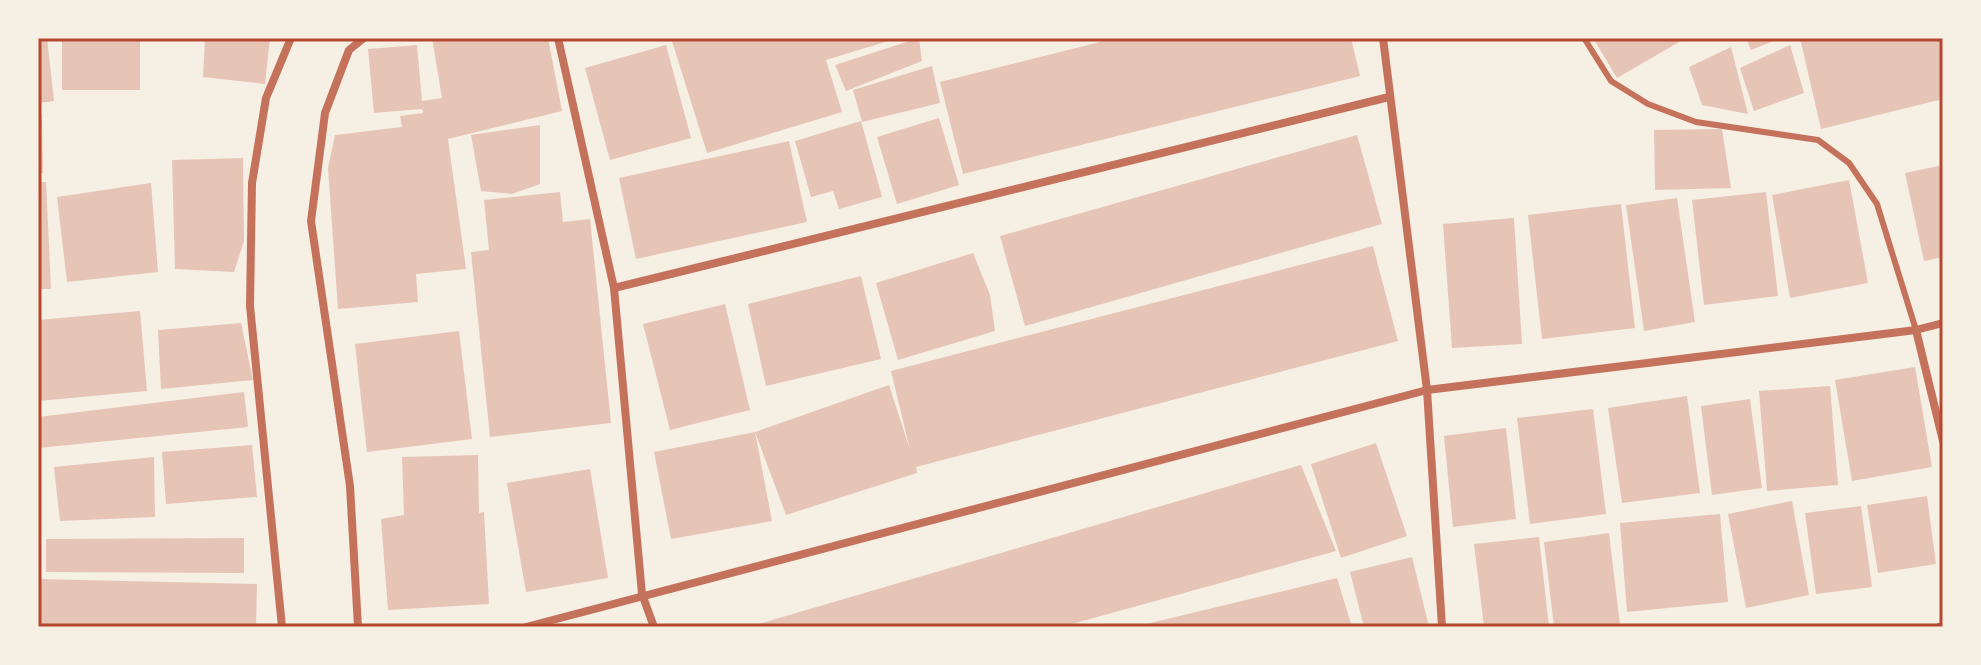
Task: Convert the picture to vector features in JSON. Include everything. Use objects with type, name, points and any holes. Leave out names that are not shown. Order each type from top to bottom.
[{"type":"street","points":[[282,627],[250,306],[252,183],[266,98],[291,38]]},
{"type":"street","points":[[358,627],[350,486],[311,221],[325,113],[349,50],[364,38]]},
{"type":"street","points":[[558,38],[614,288],[642,594],[654,627]]},
{"type":"street","points":[[1383,38],[1427,390],[1442,627]]},
{"type":"street","points":[[614,288],[1389,97]]},
{"type":"street","points":[[526,627],[642,594],[1427,390],[1916,330],[1943,323]]},
{"type":"street","points":[[1916,330],[1943,441]]},
{"type":"lane","points":[[1584,38],[1611,81],[1648,104],[1696,122],[1818,140],[1849,163],[1877,204],[1916,330]]},
{"type":"building","points":[[38,38],[47,38],[54,101],[38,103]]},
{"type":"building","points":[[62,38],[140,38],[140,90],[62,90]]},
{"type":"building","points":[[205,38],[270,38],[265,84],[203,77]]},
{"type":"building","points":[[432,38],[548,38],[562,111],[448,139],[466,269],[416,274],[418,302],[338,309],[328,168],[335,135],[402,127],[400,116],[423,113],[422,109],[374,113],[368,49],[417,45],[422,101],[442,98]]},
{"type":"building","points":[[671,38],[895,39],[826,60],[842,112],[707,153]]},
{"type":"building","points":[[919,38],[922,61],[846,91],[835,65]]},
{"type":"building","points":[[1116,38],[1351,38],[1360,76],[963,174],[940,82]]},
{"type":"building","points":[[1593,38],[1686,38],[1617,78]]},
{"type":"building","points":[[1746,38],[1781,38],[1751,50]]},
{"type":"building","points":[[1800,38],[1940,38],[1943,99],[1821,129]]},
{"type":"building","points":[[666,45],[691,138],[610,160],[585,68]]},
{"type":"building","points":[[1790,45],[1804,93],[1754,111],[1740,68]]},
{"type":"building","points":[[1731,47],[1748,114],[1702,105],[1689,67]]},
{"type":"building","points":[[932,66],[940,103],[862,122],[853,90]]},
{"type":"building","points":[[38,114],[42,114],[43,173],[38,173]]},
{"type":"building","points":[[939,118],[959,185],[897,204],[877,137]]},
{"type":"building","points":[[861,121],[882,197],[839,209],[833,191],[811,197],[795,141]]},
{"type":"building","points":[[540,125],[540,184],[512,194],[481,191],[471,135]]},
{"type":"building","points":[[1722,129],[1731,188],[1655,190],[1654,130]]},
{"type":"building","points":[[1357,135],[1382,224],[1025,326],[1000,236]]},
{"type":"building","points":[[789,141],[807,222],[636,259],[619,178]]},
{"type":"building","points":[[243,158],[244,241],[234,272],[175,269],[172,160]]},
{"type":"building","points":[[1943,165],[1943,257],[1924,261],[1905,173]]},
{"type":"building","points":[[1849,180],[1868,283],[1790,298],[1772,195]]},
{"type":"building","points":[[38,182],[46,182],[51,289],[38,289]]},
{"type":"building","points":[[151,183],[158,272],[67,282],[57,197]]},
{"type":"building","points":[[560,192],[563,222],[590,219],[611,423],[490,437],[471,252],[489,250],[484,200]]},
{"type":"building","points":[[1766,192],[1778,296],[1704,305],[1692,200]]},
{"type":"building","points":[[1677,198],[1695,322],[1644,331],[1626,205]]},
{"type":"building","points":[[1621,204],[1635,328],[1542,339],[1528,215]]},
{"type":"building","points":[[1514,218],[1522,344],[1452,348],[1443,224]]},
{"type":"building","points":[[1373,246],[1398,341],[916,467],[917,473],[786,515],[755,432],[889,385],[910,450],[891,371]]},
{"type":"building","points":[[973,253],[990,295],[995,331],[898,360],[876,283]]},
{"type":"building","points":[[861,276],[881,359],[766,386],[748,304]]},
{"type":"building","points":[[725,304],[750,410],[670,430],[643,324]]},
{"type":"building","points":[[140,311],[147,391],[38,401],[38,320]]},
{"type":"building","points":[[241,323],[253,380],[161,389],[158,330]]},
{"type":"building","points":[[459,331],[472,439],[367,452],[355,344]]},
{"type":"building","points":[[1915,367],[1932,467],[1852,481],[1835,380]]},
{"type":"building","points":[[1830,386],[1838,485],[1767,491],[1759,391]]},
{"type":"building","points":[[244,392],[248,427],[38,448],[38,417]]},
{"type":"building","points":[[1687,396],[1700,493],[1622,503],[1608,408]]},
{"type":"building","points":[[1750,399],[1762,488],[1712,495],[1701,406]]},
{"type":"building","points":[[1593,409],[1606,514],[1530,524],[1517,418]]},
{"type":"building","points":[[1506,428],[1516,519],[1453,527],[1444,436]]},
{"type":"building","points":[[755,432],[772,521],[671,539],[654,452]]},
{"type":"building","points":[[1376,443],[1407,536],[1341,558],[1311,464]]},
{"type":"building","points":[[252,445],[257,497],[166,504],[162,452]]},
{"type":"building","points":[[478,455],[479,513],[484,512],[489,604],[388,610],[381,519],[404,515],[402,457]]},
{"type":"building","points":[[154,457],[155,517],[60,521],[54,467]]},
{"type":"building","points":[[1301,465],[1336,551],[1061,627],[748,627]]},
{"type":"building","points":[[590,469],[608,578],[526,592],[507,483]]},
{"type":"building","points":[[1927,496],[1936,564],[1878,573],[1867,505]]},
{"type":"building","points":[[1792,501],[1809,595],[1746,608],[1728,514]]},
{"type":"building","points":[[1861,506],[1872,587],[1816,594],[1805,513]]},
{"type":"building","points":[[1720,514],[1728,602],[1627,612],[1620,523]]},
{"type":"building","points":[[1609,533],[1620,625],[1554,627],[1544,542]]},
{"type":"building","points":[[1539,537],[1549,627],[1484,627],[1474,544]]},
{"type":"building","points":[[244,538],[244,573],[46,572],[46,539]]},
{"type":"building","points":[[1412,557],[1429,627],[1364,627],[1350,572]]},
{"type":"building","points":[[1337,578],[1352,627],[1138,626]]},
{"type":"building","points":[[38,579],[257,584],[256,627],[38,627]]}]
